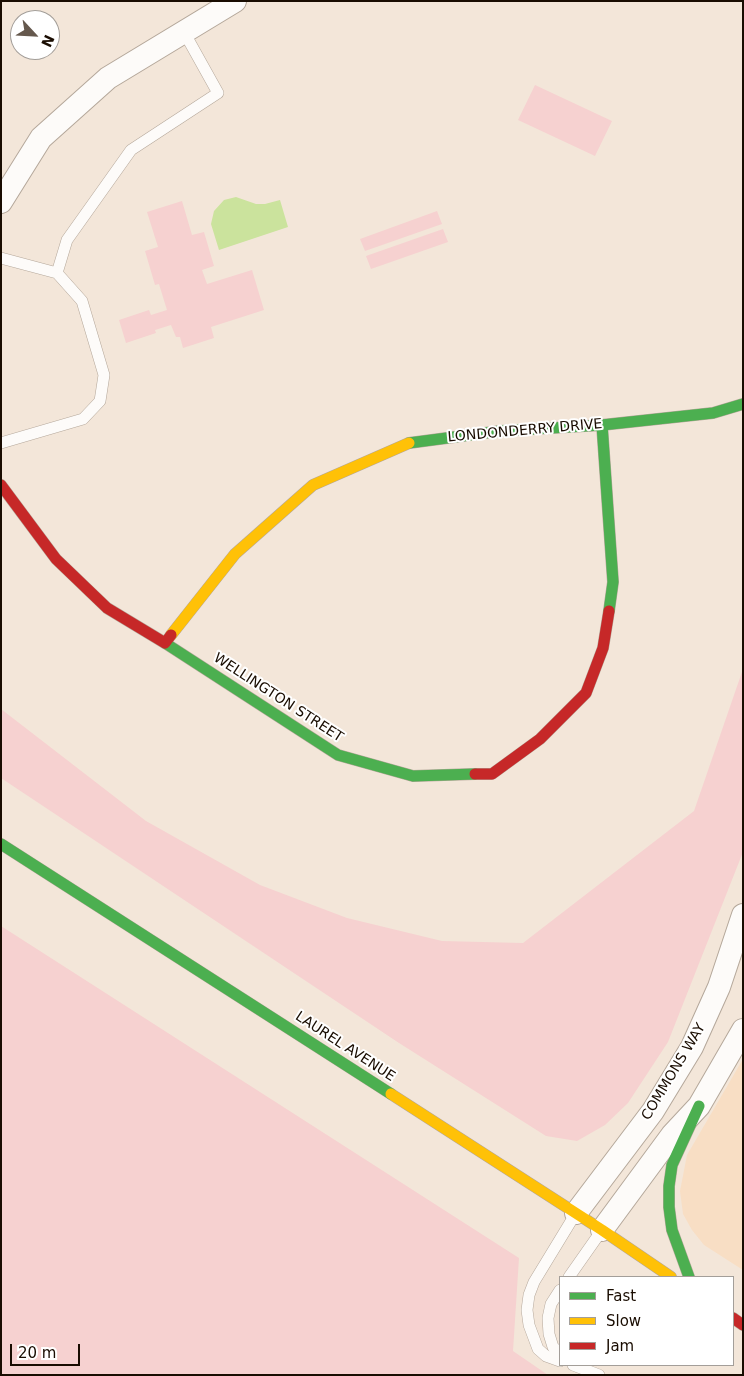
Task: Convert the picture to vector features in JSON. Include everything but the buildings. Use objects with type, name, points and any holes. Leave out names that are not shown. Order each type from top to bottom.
[{"type":"street","points":[[1,202],[41,138],[108,78],[235,1]]},
{"type":"street","name":"LONDONDERRY DRIVE","points":[[166,642],[235,554],[313,485],[406,443],[500,430],[602,425],[713,413],[743,404]]},
{"type":"street","name":"WELLINGTON STREET","points":[[166,642],[338,755],[413,776],[492,774],[540,739],[586,693],[603,648],[613,582],[602,425]]},
{"type":"street","points":[[1,485],[62,566],[107,608],[166,642]]},
{"type":"street","name":"LAUREL AVENUE","points":[[1,844],[602,1230],[671,1276]]},
{"type":"street","name":"COMMONS WAY","points":[[576,1214],[653,1111],[692,1047],[719,987],[743,915]]},
{"type":"street","points":[[689,1276],[672,1230],[669,1186],[672,1165],[699,1106],[743,1030]]},
{"type":"street","points":[[602,1230],[672,1135],[699,1106]]},
{"type":"lane","points":[[57,273],[67,240],[131,150],[218,92],[184,32]]},
{"type":"lane","points":[[1,258],[57,273],[82,301],[104,375],[100,401],[83,419],[1,443]]},
{"type":"lane","points":[[559,1361],[546,1356],[538,1349],[529,1325],[527,1310],[534,1282],[576,1214]]},
{"type":"lane","points":[[570,1276],[602,1230]]},
{"type":"lane","points":[[559,1292],[551,1304],[548,1318],[549,1334],[553,1347],[559,1352]]},
{"type":"lane","points":[[576,1366],[599,1375]]},
{"type":"shaded area","points":[[535,85],[612,121],[595,156],[518,120]]},
{"type":"shaded area","points":[[236,197],[256,204],[280,200],[288,227],[219,250],[211,224],[214,211],[224,200]]},
{"type":"shaded area","points":[[182,201],[192,235],[204,232],[214,266],[202,270],[207,284],[252,270],[264,310],[211,327],[214,338],[183,348],[180,337],[176,337],[171,325],[155,330],[156,333],[126,343],[119,320],[149,310],[151,315],[167,310],[159,284],[155,285],[145,251],[158,247],[147,212]]},
{"type":"shaded area","points":[[437,211],[442,224],[365,251],[360,239]]},
{"type":"shaded area","points":[[443,229],[448,242],[371,269],[366,256]]},
{"type":"shaded area","points":[[743,669],[743,852],[668,1042],[628,1103],[605,1125],[577,1141],[546,1136],[399,1043],[1,778],[1,709],[146,821],[260,885],[347,918],[442,941],[523,943],[694,811]]},
{"type":"shaded area","points":[[1,926],[519,1258],[513,1351],[548,1375],[1,1375]]},
{"type":"shaded area","points":[[743,1059],[743,1270],[704,1245],[692,1230],[683,1214],[680,1191],[687,1155]]},
{"type":"traffic: fast","points":[[409,443],[500,431],[602,425],[713,413],[743,404]]},
{"type":"traffic: fast","points":[[602,425],[613,582],[609,611]]},
{"type":"traffic: fast","points":[[165,643],[338,755],[413,776],[475,774]]},
{"type":"traffic: fast","points":[[1,844],[391,1094]]},
{"type":"traffic: fast","points":[[689,1276],[672,1230],[669,1186],[672,1165],[699,1106]]},
{"type":"traffic: slow","points":[[171,635],[235,554],[313,485],[409,443]]},
{"type":"traffic: slow","points":[[391,1094],[602,1230],[670,1276]]},
{"type":"traffic: jam","points":[[1,485],[56,559],[107,608],[165,643],[171,635]]},
{"type":"traffic: jam","points":[[475,774],[492,774],[540,739],[586,693],[603,648],[609,611]]},
{"type":"traffic: jam","points":[[734,1319],[743,1325]]}]
